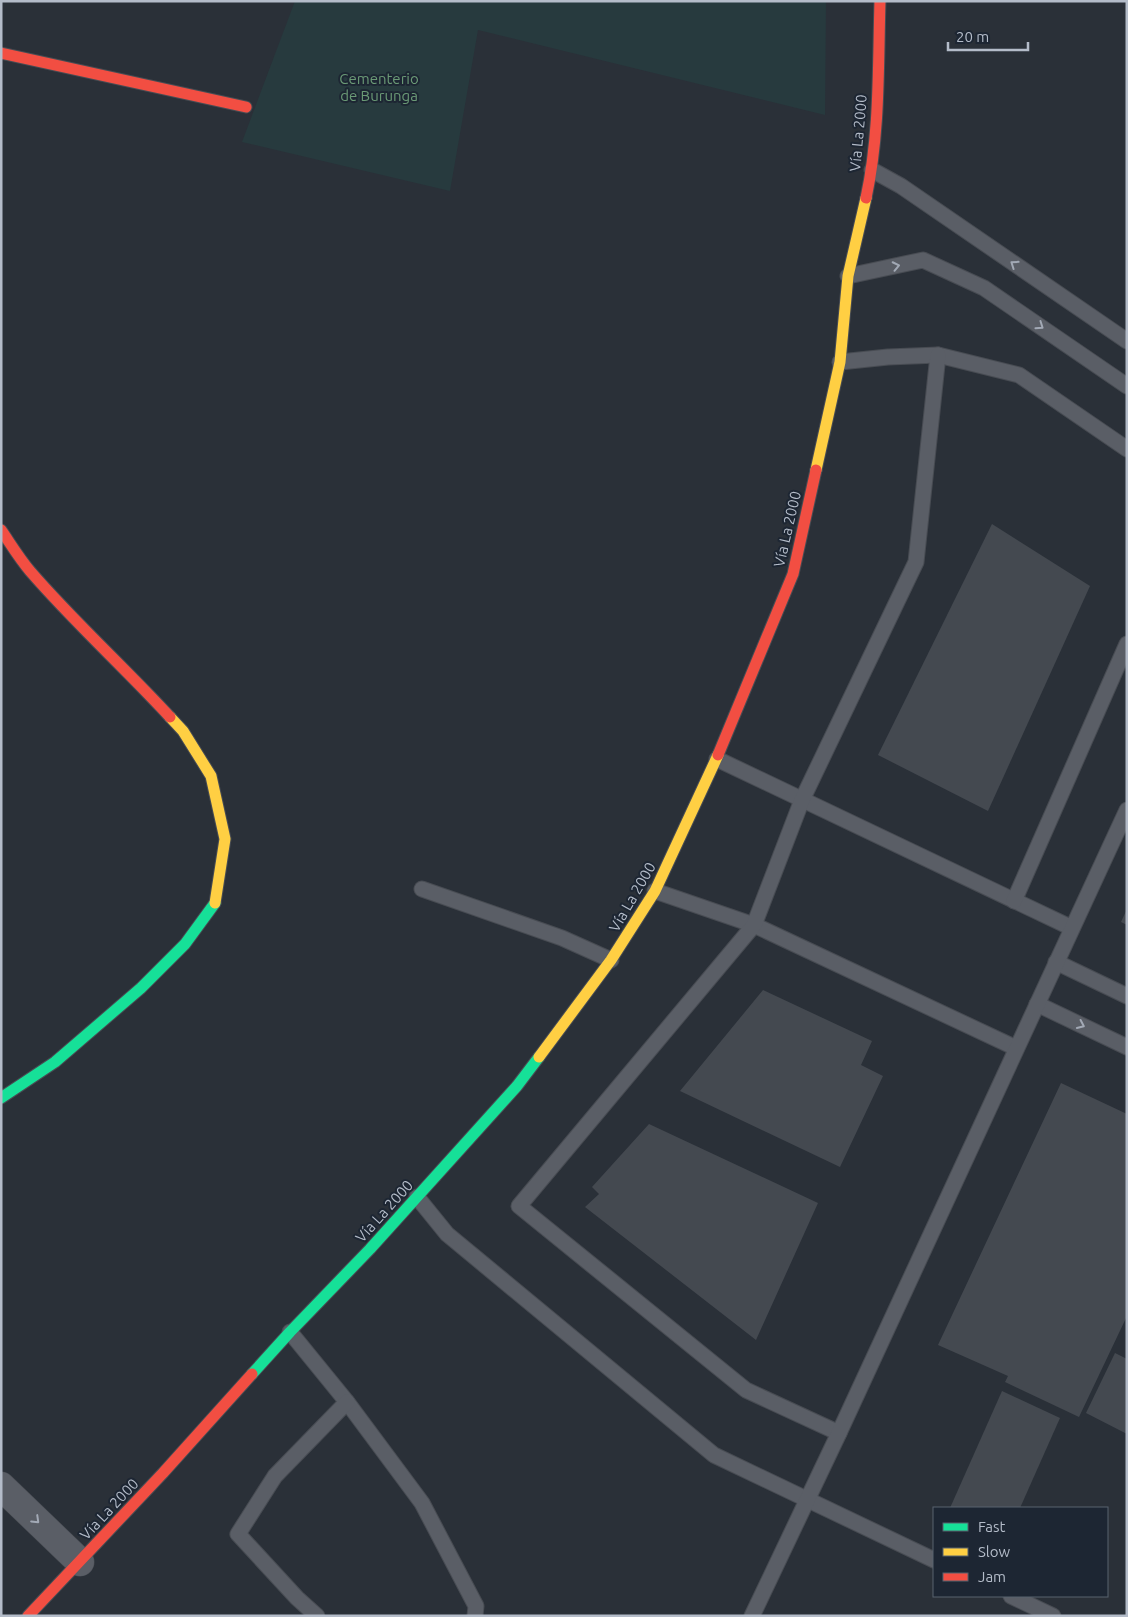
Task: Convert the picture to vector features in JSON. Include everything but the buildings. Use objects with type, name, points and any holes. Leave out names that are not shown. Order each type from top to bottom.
[{"type":"street","name":"Vía La 2000","points":[[28,1616],[163,1473],[290,1332],[370,1249],[516,1086],[611,960],[655,891],[717,759],[793,574],[840,362],[848,276],[872,170],[878,78],[880,1]]},
{"type":"street","points":[[1,53],[246,107]]},
{"type":"street","points":[[1,530],[28,569],[83,629],[142,686],[183,731],[211,776],[225,839],[216,903],[185,944],[141,988],[55,1062],[1,1098]]},
{"type":"street","points":[[1,1486],[80,1562]]},
{"type":"lane","points":[[872,170],[901,186],[1127,341]]},
{"type":"lane","points":[[848,276],[923,260],[984,288],[1127,386]]},
{"type":"lane","points":[[840,362],[888,357],[938,355],[1019,375],[1127,449]]},
{"type":"lane","points":[[839,1433],[746,1390],[519,1206],[754,925],[802,800],[916,562],[938,355]]},
{"type":"lane","points":[[1014,901],[1127,644]]},
{"type":"lane","points":[[717,759],[1072,928]]},
{"type":"lane","points":[[752,1616],[808,1500],[1127,810]]},
{"type":"lane","points":[[422,889],[562,938],[611,960]]},
{"type":"lane","points":[[655,891],[754,925],[1016,1048]]},
{"type":"lane","points":[[1056,962],[1127,996]]},
{"type":"lane","points":[[1037,1004],[1127,1047]]},
{"type":"lane","points":[[417,1197],[447,1234],[714,1455],[933,1560]]},
{"type":"lane","points":[[290,1332],[346,1402],[422,1503],[476,1606],[475,1616]]},
{"type":"lane","points":[[317,1616],[238,1534],[275,1476],[346,1402]]},
{"type":"lane","points":[[1013,1597],[1053,1616]]},
{"type":"green space","name":"Cementerio de Burunga","points":[[295,1],[826,1],[825,115],[478,30],[450,191],[242,142]]},
{"type":"traffic: fast","points":[[1,1098],[55,1062],[141,988],[185,944],[215,903]]},
{"type":"traffic: fast","points":[[252,1374],[370,1249],[517,1086],[539,1057]]},
{"type":"traffic: slow","points":[[816,470],[840,362],[848,276],[866,198]]},
{"type":"traffic: slow","points":[[170,717],[183,731],[211,776],[225,839],[215,903]]},
{"type":"traffic: slow","points":[[539,1057],[611,960],[655,891],[718,755]]},
{"type":"traffic: jam","points":[[866,198],[871,174],[876,125],[880,1]]},
{"type":"traffic: jam","points":[[1,53],[246,107]]},
{"type":"traffic: jam","points":[[718,755],[793,574],[816,470]]},
{"type":"traffic: jam","points":[[1,530],[18,556],[47,590],[170,717]]},
{"type":"traffic: jam","points":[[28,1616],[163,1473],[252,1374]]}]
